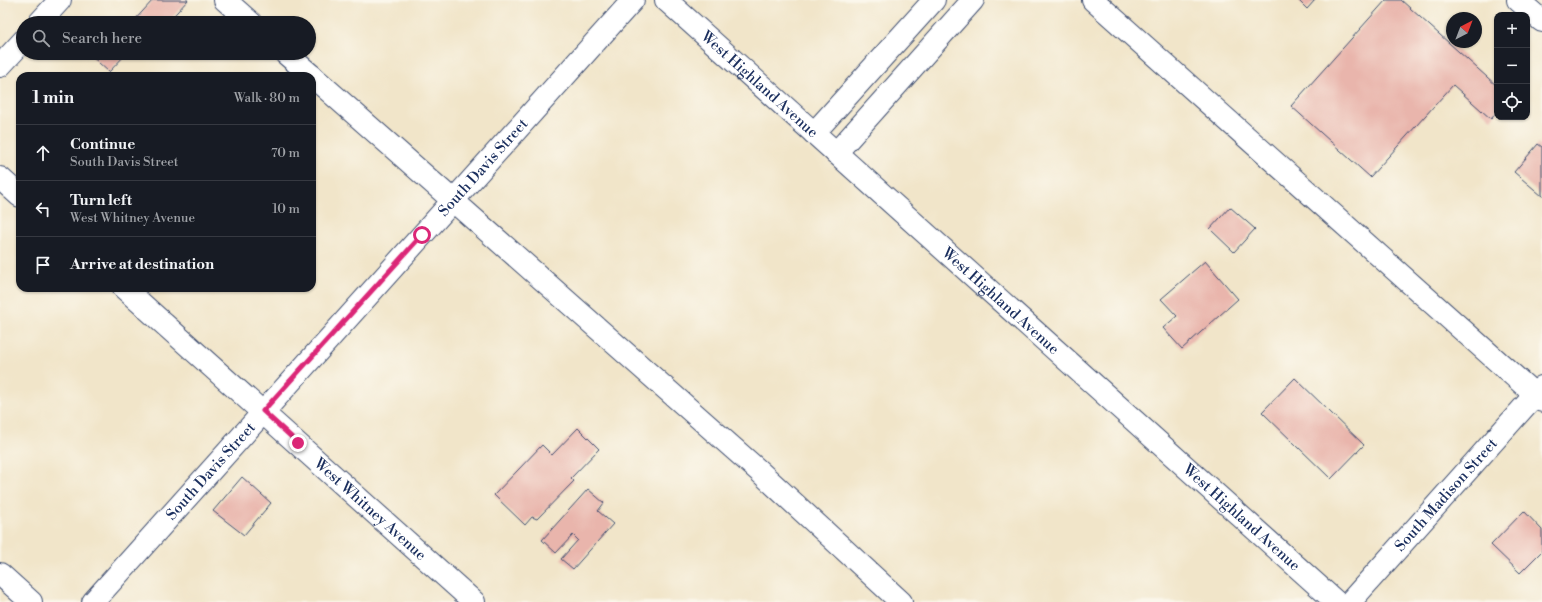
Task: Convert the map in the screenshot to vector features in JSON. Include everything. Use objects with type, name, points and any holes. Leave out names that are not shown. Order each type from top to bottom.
[{"type":"street","points":[[45,16],[60,0]]},
{"type":"street","points":[[225,0],[243,16]]},
{"type":"street","name":"South Davis Street","points":[[93,602],[633,0]]},
{"type":"street","name":"West Highland Avenue","points":[[666,0],[1336,602]]},
{"type":"street","points":[[814,133],[934,0]]},
{"type":"street","points":[[836,153],[973,0]]},
{"type":"street","points":[[1093,0],[1540,394]]},
{"type":"street","points":[[1518,0],[1542,21]]},
{"type":"street","points":[[0,66],[16,49]]},
{"type":"street","points":[[293,60],[307,72]]},
{"type":"street","points":[[316,79],[759,471],[901,602]]},
{"type":"street","points":[[0,178],[16,192]]},
{"type":"street","name":"West Whitney Avenue","points":[[129,292],[263,411],[474,602]]},
{"type":"street","name":"South Madison Street","points":[[1350,602],[1540,394]]},
{"type":"street","points":[[0,574],[31,602]]},
{"type":"building","points":[[153,0],[188,0],[173,16],[138,16]]},
{"type":"building","points":[[1298,0],[1315,0],[1307,9]]},
{"type":"building","points":[[1386,0],[1401,0],[1446,40],[1446,48],[1455,48],[1494,83],[1494,116],[1491,119],[1453,85],[1370,177],[1291,106]]},
{"type":"building","points":[[96,60],[120,60],[109,72]]},
{"type":"building","points":[[1538,144],[1542,147],[1542,196],[1514,172]]},
{"type":"building","points":[[1230,207],[1255,229],[1234,252],[1210,229]]},
{"type":"building","points":[[1205,261],[1238,299],[1182,349],[1163,328],[1177,316],[1161,299]]},
{"type":"building","points":[[1295,378],[1364,445],[1331,479],[1262,412]]},
{"type":"building","points":[[578,428],[599,449],[571,478],[574,481],[537,519],[532,517],[525,525],[494,495],[542,445],[552,455]]},
{"type":"building","points":[[242,477],[271,503],[244,535],[213,511]]},
{"type":"building","points":[[588,489],[604,503],[598,511],[613,524],[573,569],[561,559],[578,540],[573,535],[556,553],[542,540]]},
{"type":"building","points":[[1524,511],[1542,530],[1542,551],[1520,573],[1491,545]]},
{"type":"route","points":[[298,443],[263,411],[422,235]]}]
